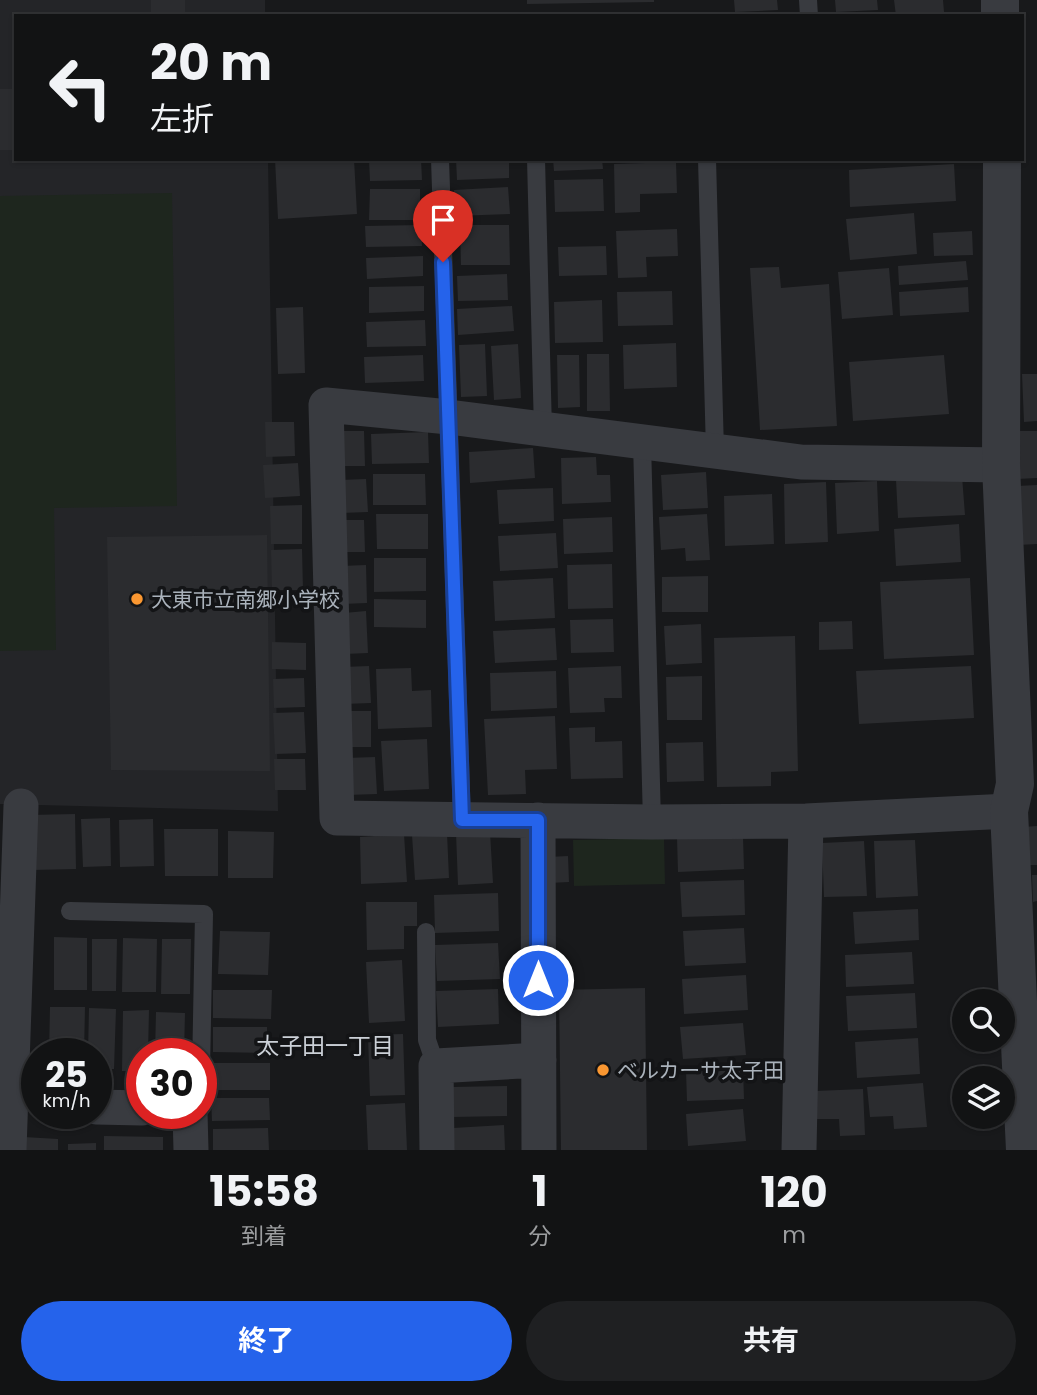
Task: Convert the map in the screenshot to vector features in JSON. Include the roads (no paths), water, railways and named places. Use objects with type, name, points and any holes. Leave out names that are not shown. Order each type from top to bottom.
[{"type":"street","points":[[1002,161],[1001,465],[1020,793],[1025,1150]]},
{"type":"street","points":[[1001,465],[801,462],[449,417],[326,405],[337,818],[806,821],[1020,793]]},
{"type":"street","points":[[21,806],[23,1038]]},
{"type":"street","points":[[538,820],[539,1150]]},
{"type":"street","points":[[799,1150],[806,821]]},
{"type":"street","points":[[437,1150],[436,1066],[539,1060]]},
{"type":"street","points":[[9,1150],[21,1114]]},
{"type":"street","points":[[190,1129],[191,1150]]},
{"type":"lane","points":[[440,161],[462,820]]},
{"type":"lane","points":[[536,161],[543,429]]},
{"type":"lane","points":[[707,161],[715,451]]},
{"type":"lane","points":[[642,442],[652,822]]},
{"type":"lane","points":[[70,911],[204,914],[202,1038]]},
{"type":"lane","points":[[426,932],[427,1040],[436,1066]]},
{"type":"place","name":"大東市立南郷小学校","points":[[137,599]]},
{"type":"place","name":"ベルカーサ太子田","points":[[603,1070]]},
{"type":"district","name":"太子田一丁目","points":[[325,1046]]}]
